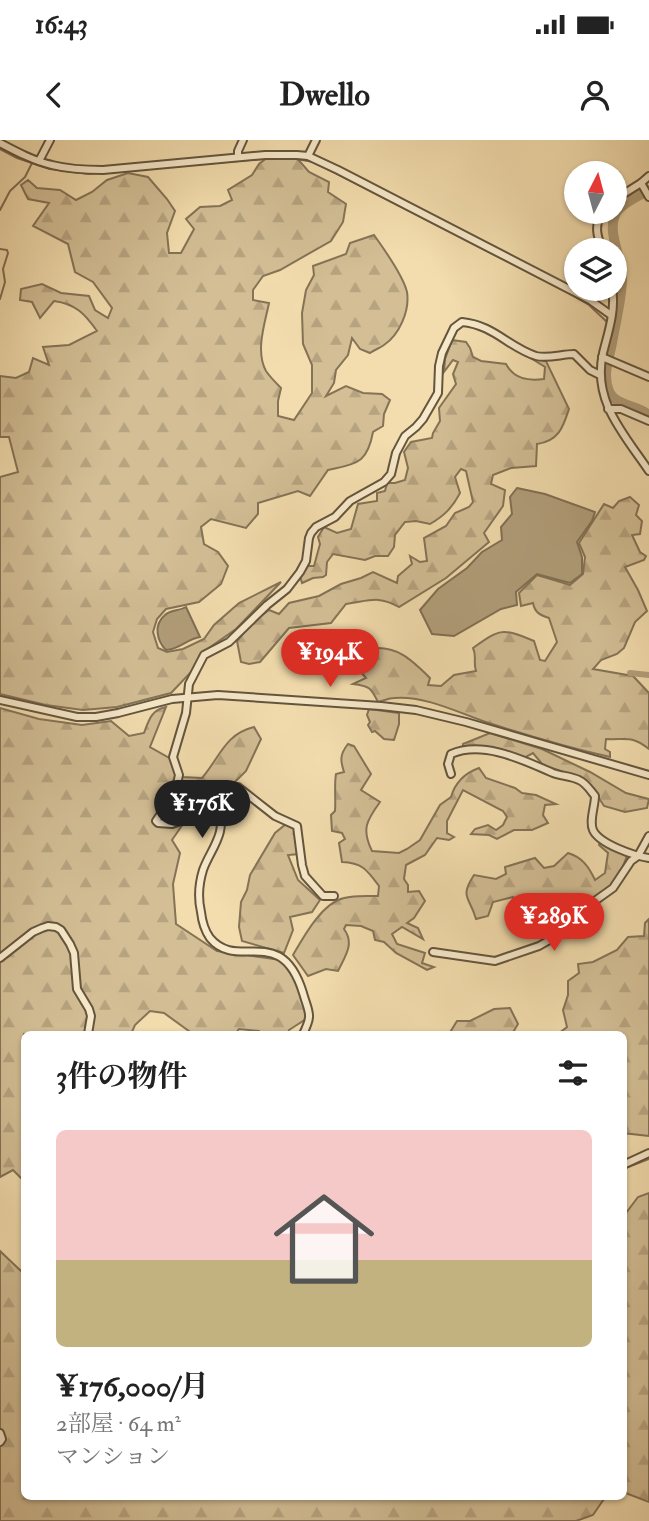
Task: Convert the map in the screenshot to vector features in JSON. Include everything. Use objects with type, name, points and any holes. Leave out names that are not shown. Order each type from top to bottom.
[{"type":"street","points":[[39,161],[50,140]]},
{"type":"street","points":[[237,158],[243,140]]},
{"type":"street","points":[[308,156],[316,140]]},
{"type":"street","points":[[0,144],[52,166],[103,170],[276,155],[308,156],[590,300],[611,315]]},
{"type":"street","points":[[627,193],[642,185],[649,176]]},
{"type":"street","points":[[642,185],[649,197]]},
{"type":"street","points":[[612,301],[600,375],[603,393],[608,409],[649,471]]},
{"type":"street","points":[[217,809],[172,824],[156,821],[173,796],[179,775],[173,757],[186,713],[189,684],[204,655],[229,642],[287,589],[306,561],[311,533],[316,527],[335,517],[350,501],[384,482],[391,474],[396,453],[405,436],[423,419],[439,393],[442,352],[454,328],[462,323],[484,327],[518,349],[538,357],[574,354],[590,370],[600,375]]},
{"type":"street","points":[[603,358],[649,377]]},
{"type":"street","points":[[608,409],[621,409],[649,421]]},
{"type":"street","points":[[0,700],[77,716],[118,713],[172,699],[218,695],[416,710],[649,775]]},
{"type":"street","points":[[451,774],[448,764],[451,754],[466,749],[502,754],[555,774],[579,779],[595,796],[592,827],[594,833],[606,842],[649,858]]},
{"type":"street","points":[[304,1031],[310,1013],[301,985],[288,962],[269,953],[224,949],[210,937],[205,928],[198,901],[203,870],[220,835],[217,809],[231,788],[238,786],[275,816],[297,826],[305,876],[323,896],[334,896]]},
{"type":"street","points":[[433,952],[495,961],[539,946],[567,930],[586,908],[613,888],[631,861],[638,856],[649,836]]},
{"type":"street","points":[[0,958],[33,932],[48,926],[61,930],[74,953],[76,989],[91,1016],[88,1031]]},
{"type":"street","points":[[627,1163],[649,1153]]},
{"type":"street","points":[[0,1433],[0,1442]]},
{"type":"green space","points":[[273,153],[295,156],[309,172],[329,182],[328,192],[346,204],[343,222],[331,241],[280,270],[263,276],[253,290],[253,300],[269,303],[261,355],[266,371],[281,388],[278,416],[294,420],[312,393],[312,365],[303,344],[302,313],[306,290],[314,275],[313,266],[346,254],[350,243],[374,235],[405,285],[405,314],[399,329],[389,341],[370,353],[360,349],[352,338],[348,355],[336,370],[334,383],[326,396],[346,386],[363,393],[382,394],[390,400],[384,414],[383,426],[373,432],[364,456],[353,463],[328,470],[310,496],[298,491],[258,503],[258,514],[246,528],[211,519],[201,527],[204,544],[218,552],[228,566],[221,584],[199,602],[166,609],[157,619],[153,632],[158,648],[167,652],[183,649],[204,639],[214,625],[239,603],[281,582],[236,629],[202,653],[193,670],[171,693],[117,707],[83,710],[0,694],[0,477],[18,472],[9,437],[0,437],[0,376],[16,378],[29,372],[33,358],[49,365],[43,347],[69,345],[97,331],[79,311],[62,302],[54,301],[40,318],[32,302],[20,300],[21,289],[42,284],[61,293],[89,296],[95,310],[108,318],[112,308],[93,282],[75,272],[68,244],[33,226],[49,203],[28,199],[21,185],[28,180],[37,188],[60,190],[76,200],[107,180],[128,173],[148,177],[175,211],[167,233],[169,253],[181,253],[194,229],[186,219],[200,207],[220,206],[232,200],[228,190],[252,175],[259,164]]},
{"type":"green space","points":[[452,340],[466,342],[473,357],[481,361],[506,364],[517,376],[527,379],[544,379],[545,367],[529,357],[546,361],[569,409],[555,436],[537,444],[536,466],[511,468],[493,475],[491,484],[505,490],[503,506],[484,533],[489,542],[446,578],[399,607],[379,600],[346,604],[331,623],[289,628],[260,662],[241,662],[237,641],[253,622],[269,610],[279,614],[289,603],[319,596],[373,572],[397,583],[398,576],[412,564],[410,556],[420,562],[427,561],[424,538],[446,526],[455,513],[469,507],[473,502],[466,471],[461,469],[455,477],[460,493],[451,507],[430,524],[405,522],[395,535],[394,547],[388,556],[375,556],[365,560],[333,554],[327,562],[326,575],[302,583],[300,576],[308,566],[314,566],[320,544],[318,537],[324,527],[337,533],[351,529],[358,504],[377,501],[377,493],[385,491],[387,483],[405,480],[408,468],[404,452],[411,442],[432,438],[440,421],[439,408],[456,384],[453,374],[458,362],[453,360],[444,372],[445,359]]},
{"type":"green space","points":[[630,497],[639,505],[636,515],[642,521],[640,534],[632,535],[640,552],[646,556],[644,560],[625,567],[647,611],[635,622],[624,648],[601,660],[593,669],[633,676],[649,693],[649,749],[633,740],[606,739],[605,749],[610,752],[610,757],[519,733],[418,699],[392,698],[378,702],[369,688],[353,684],[366,678],[359,670],[358,662],[363,661],[368,649],[378,648],[403,655],[430,678],[428,685],[441,686],[454,675],[476,671],[473,648],[502,632],[534,641],[540,660],[545,661],[557,642],[549,618],[538,613],[533,603],[521,606],[519,593],[537,575],[570,585],[583,574],[585,557],[579,543],[604,504],[613,508],[619,501]]},
{"type":"green space","points":[[166,707],[150,747],[171,759],[182,777],[202,778],[224,747],[244,730],[254,727],[261,739],[246,771],[218,799],[190,814],[172,840],[180,853],[173,884],[176,924],[217,951],[281,960],[296,981],[309,1017],[289,1031],[189,1031],[164,1013],[150,1011],[132,1031],[21,1031],[21,1178],[13,1170],[0,1177],[0,708],[39,719],[82,725],[111,721],[129,736],[144,733],[149,720],[161,708]]},
{"type":"green space","points":[[369,709],[399,713],[394,740],[384,739],[375,731],[372,732],[368,725]]},
{"type":"green space","points":[[490,733],[542,749],[626,793],[649,799],[647,808],[625,812],[604,806],[584,779],[543,765],[533,753],[522,759],[463,748],[463,744]]},
{"type":"green space","points":[[348,744],[354,746],[371,774],[361,790],[380,802],[366,831],[372,851],[399,853],[420,840],[440,805],[451,797],[458,783],[479,768],[486,778],[556,804],[545,805],[543,815],[548,823],[532,830],[514,830],[497,839],[489,835],[471,834],[475,829],[488,825],[496,830],[503,825],[507,817],[503,811],[463,790],[447,821],[447,833],[454,837],[449,840],[437,838],[425,855],[406,865],[404,879],[408,892],[419,891],[425,901],[414,918],[407,923],[418,928],[423,939],[402,927],[392,934],[397,944],[425,953],[422,963],[434,967],[427,970],[396,953],[384,942],[375,940],[373,931],[361,926],[346,925],[344,929],[349,945],[338,971],[326,969],[308,976],[293,955],[314,921],[328,906],[348,897],[378,896],[379,886],[368,872],[355,864],[342,862],[339,843],[345,839],[342,833],[332,831],[331,815],[335,811],[336,774],[344,772],[342,757]]},
{"type":"green space","points":[[286,824],[297,829],[299,854],[288,855],[298,880],[320,900],[312,912],[290,917],[293,930],[284,953],[242,941],[239,927],[241,902],[250,875],[275,833]]},
{"type":"green space","points":[[601,841],[627,856],[618,876],[596,901],[547,935],[544,918],[536,914],[524,921],[521,911],[515,909],[513,897],[493,902],[488,916],[476,919],[466,893],[474,875],[496,879],[506,874],[505,867],[535,858],[544,868],[554,866],[568,853],[584,863],[595,880],[605,873],[608,853],[599,845]]},
{"type":"green space","points":[[649,919],[649,1136],[627,1133],[627,1031],[562,1031],[567,1027],[563,1010],[568,995],[568,981],[579,973],[578,964],[593,962],[617,950],[628,937],[644,936],[645,923]]},
{"type":"green space","points":[[510,1008],[518,1024],[514,1031],[451,1031],[457,1021],[470,1021],[494,1009]]},
{"type":"green space","points":[[649,1193],[649,1502],[627,1494],[627,1212],[638,1197]]},
{"type":"green space","points":[[0,1251],[21,1271],[21,1500],[603,1500],[593,1515],[576,1521],[0,1521]]},
{"type":"shaded area","points":[[517,488],[545,494],[595,512],[577,542],[582,557],[582,574],[570,583],[537,574],[516,592],[517,605],[501,609],[454,636],[432,634],[420,610],[438,589],[467,568],[482,552],[502,540],[501,527],[512,514],[510,497]]},
{"type":"shaded area","points":[[186,607],[200,637],[166,650],[160,642],[159,623],[167,613]]},
{"type":"waterway","points":[[0,149],[50,169],[89,174],[274,158]]},
{"type":"waterway","points":[[290,158],[314,162],[569,293],[589,305],[607,322]]},
{"type":"waterway","points":[[0,210],[10,191],[25,177],[32,163]]},
{"type":"waterway","points":[[649,190],[621,207],[613,222],[622,286],[606,373],[609,391],[616,400],[649,415]]},
{"type":"waterway","points":[[0,249],[7,250],[8,253],[3,269],[5,282],[0,299]]},
{"type":"waterway","points":[[630,673],[649,675]]},
{"type":"waterway","points":[[627,1167],[649,1159]]}]
